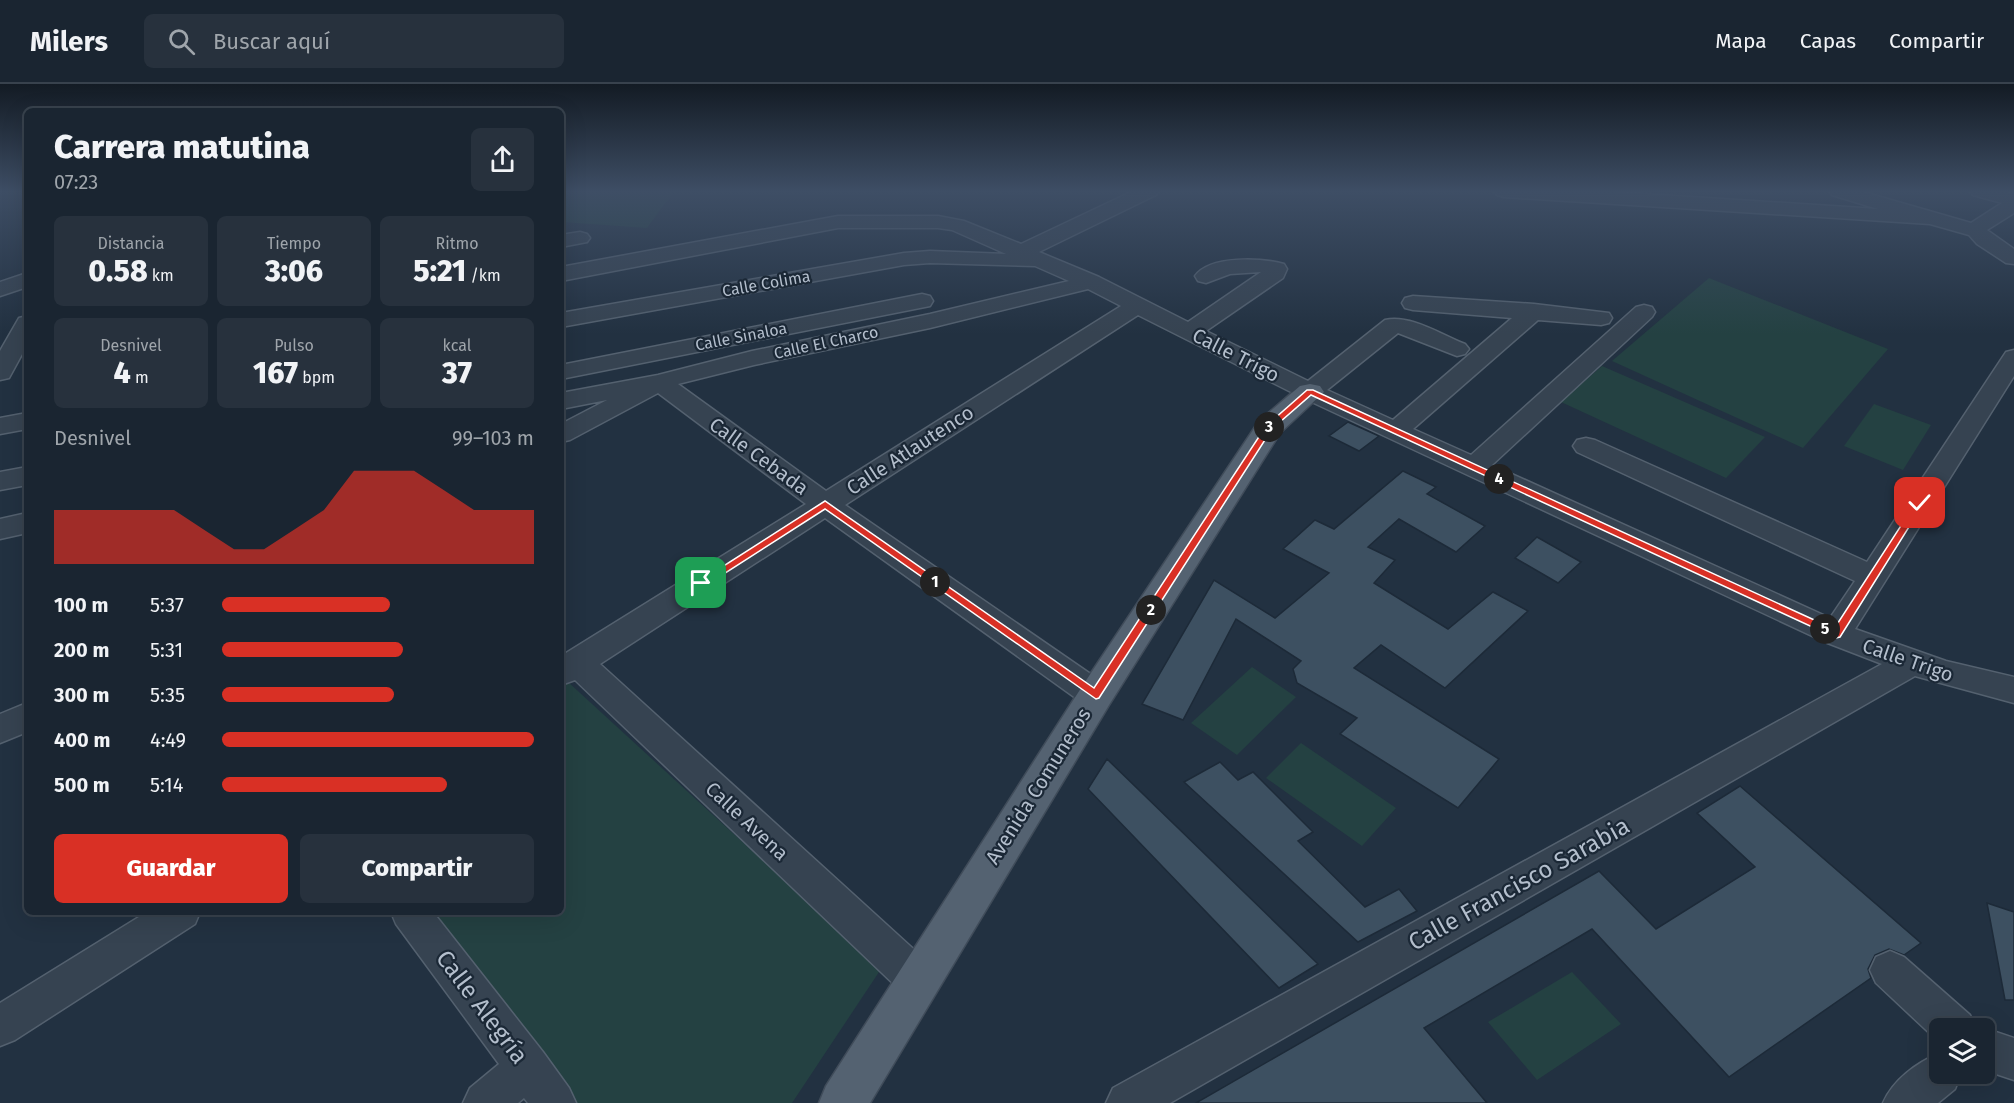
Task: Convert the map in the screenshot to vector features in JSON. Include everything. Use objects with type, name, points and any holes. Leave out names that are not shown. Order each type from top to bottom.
[{"type":"main road","name":"Avenida Comuneros","points":[[843,1103],[917,979],[1096,695],[1269,428],[1310,392]]},
{"type":"street","name":"Calle Trigo","points":[[564,273],[756,239]]},
{"type":"street","name":"Calle Trigo","points":[[990,239],[1091,282],[1310,392],[1836,634],[1910,664],[1970,682],[2014,690]]},
{"type":"street","points":[[1022,252],[1044,239]]},
{"type":"street","points":[[1983,239],[2014,258]]},
{"type":"street","name":"Calle Colima","points":[[564,322],[599,339],[904,259],[930,257],[1044,261]]},
{"type":"street","points":[[904,259],[926,311]]},
{"type":"street","points":[[1190,332],[1248,292],[1275,273],[1276,269],[1270,266],[1239,266],[1206,276],[1248,292]]},
{"type":"street","points":[[0,289],[24,281]]},
{"type":"street","name":"Calle El Charco","points":[[564,400],[627,386],[659,382],[926,311],[1091,282]]},
{"type":"street","points":[[0,297],[24,293]]},
{"type":"street","points":[[1413,303],[1600,318]]},
{"type":"street","name":"Calle Atlautenco","points":[[569,667],[1138,305]]},
{"type":"street","name":"Calle Sinaloa","points":[[564,369],[599,339],[926,311]]},
{"type":"street","points":[[1396,431],[1534,311]]},
{"type":"street","points":[[1474,467],[1644,312]]},
{"type":"street","points":[[0,327],[24,323]]},
{"type":"street","points":[[1310,392],[1393,325],[1401,326],[1457,349]]},
{"type":"street","points":[[0,373],[24,329]]},
{"type":"street","points":[[599,339],[627,386]]},
{"type":"street","points":[[1836,634],[2014,357]]},
{"type":"street","points":[[0,373],[24,369]]},
{"type":"street","points":[[564,432],[659,382]]},
{"type":"street","name":"Calle Cebada","points":[[659,382],[825,504],[1096,695]]},
{"type":"street","points":[[0,426],[24,422]]},
{"type":"street","points":[[1586,446],[1873,577]]},
{"type":"street","points":[[0,481],[24,477]]},
{"type":"street","points":[[0,529],[24,523]]},
{"type":"street","name":"Calle Francisco Sarabia","points":[[1128,1103],[1910,664]]},
{"type":"street","name":"Calle Avena","points":[[569,667],[917,979]]},
{"type":"street","points":[[0,730],[24,718]]},
{"type":"street","points":[[0,1026],[176,915]]},
{"type":"street","name":"Calle Alegría","points":[[412,915],[554,1103]]},
{"type":"street","points":[[1890,970],[1942,1018]]},
{"type":"street","points":[[1995,1053],[2014,1059]]},
{"type":"street","points":[[485,1103],[528,1067]]},
{"type":"street","points":[[1905,1103],[1929,1083]]},
{"type":"green space","points":[[1709,278],[1888,349],[1803,448],[1612,361]]},
{"type":"green space","points":[[1602,366],[1765,437],[1726,478],[1561,402]]},
{"type":"green space","points":[[1874,404],[1931,425],[1903,470],[1844,446]]},
{"type":"green space","points":[[1252,667],[1296,697],[1237,755],[1191,723]]},
{"type":"green space","points":[[567,681],[881,969],[792,1103],[576,1103],[434,915],[564,915],[564,683]]},
{"type":"green space","points":[[1301,743],[1396,808],[1362,846],[1266,778]]},
{"type":"green space","points":[[1572,972],[1621,1024],[1537,1080],[1488,1022]]},
{"type":"building","points":[[1348,422],[1379,436],[1359,451],[1329,436]]},
{"type":"building","points":[[1403,471],[1436,487],[1427,494],[1485,526],[1456,552],[1399,519],[1368,547],[1395,560],[1374,583],[1448,629],[1493,592],[1528,611],[1445,688],[1381,645],[1354,668],[1499,759],[1458,808],[1340,734],[1357,718],[1297,683],[1293,669],[1301,661],[1236,619],[1183,720],[1142,704],[1214,580],[1275,618],[1329,573],[1283,549],[1315,520],[1334,529]]},
{"type":"building","points":[[1537,537],[1581,562],[1558,583],[1515,558]]},
{"type":"building","points":[[1107,759],[1318,964],[1279,988],[1088,789]]},
{"type":"building","points":[[1220,762],[1238,780],[1253,772],[1313,832],[1298,841],[1365,907],[1399,889],[1417,911],[1358,942],[1184,782]]},
{"type":"building","points":[[1740,786],[1921,943],[1904,955],[1889,949],[1875,955],[1868,969],[1871,978],[1729,1077],[1592,929],[1424,1028],[1487,1103],[1196,1103],[1599,871],[1656,929],[1755,867],[1697,813]]},
{"type":"building","points":[[1987,903],[2014,912],[2014,1000],[2005,1000]]},
{"type":"route","points":[[701,583],[825,504],[1096,695],[1269,428],[1310,392],[1836,634],[1920,503]]}]
